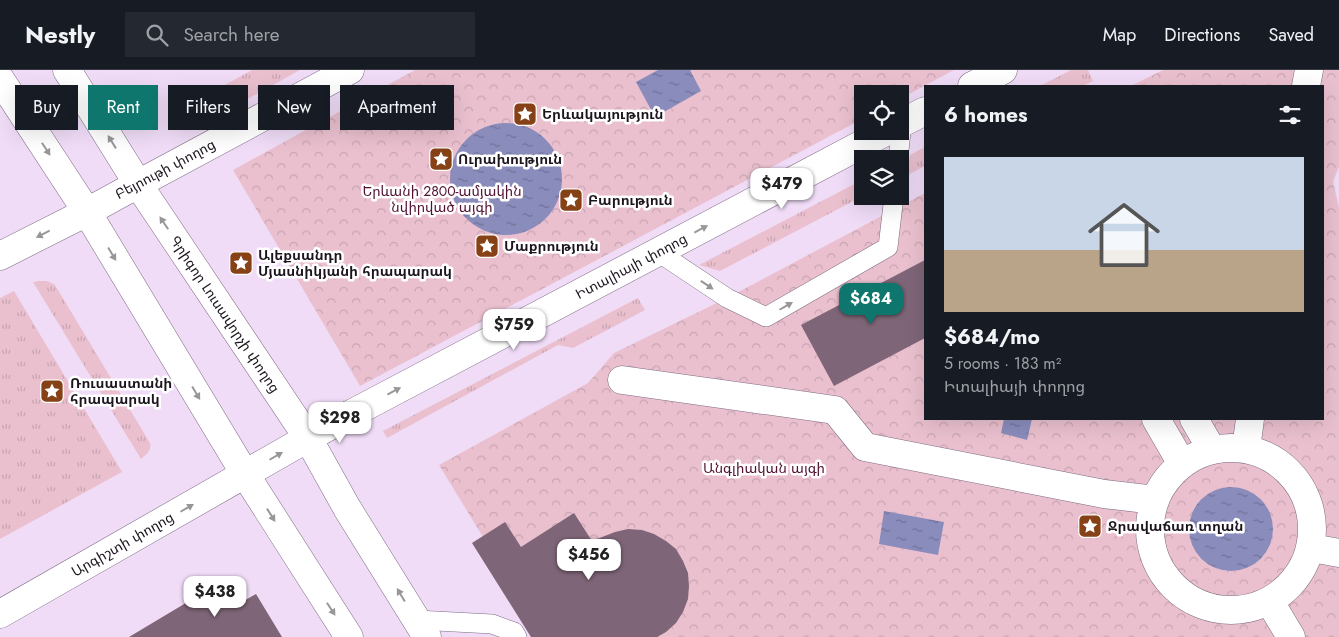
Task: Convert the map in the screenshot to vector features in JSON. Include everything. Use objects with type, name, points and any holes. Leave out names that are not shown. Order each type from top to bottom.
[{"type":"main road","name":"Գրիգոր Լուսավորչի փողոց","points":[[67,70],[138,184],[308,438],[347,508],[422,629]]},
{"type":"main road","name":"Բեյրութի փողոց","points":[[87,212],[350,70]]},
{"type":"main road","points":[[974,85],[1002,70]]},
{"type":"main road","points":[[1306,85],[1310,70]]},
{"type":"main road","points":[[0,79],[87,212],[245,474],[349,637]]},
{"type":"main road","name":"Իտալիայի փողոց","points":[[245,474],[351,414],[872,140]]},
{"type":"main road","points":[[0,256],[87,212]]},
{"type":"main road","points":[[622,380],[836,410],[865,447],[1104,494],[1155,500]]},
{"type":"main road","points":[[1157,420],[1182,464]]},
{"type":"main road","points":[[1195,420],[1212,450]]},
{"type":"main road","points":[[1246,449],[1250,420]]},
{"type":"main road","points":[[1246,449],[1271,458],[1292,474],[1307,496],[1313,522],[1312,548],[1303,570],[1289,588],[1270,602],[1246,610],[1221,610],[1197,604],[1176,590],[1160,570],[1151,547],[1150,522],[1155,500],[1166,481],[1182,464],[1196,456],[1212,450],[1246,449]]},
{"type":"main road","name":"Արգիշտի փողոց","points":[[0,614],[245,474]]},
{"type":"main road","points":[[1312,548],[1339,553]]},
{"type":"main road","points":[[1270,602],[1292,637]]},
{"type":"lane","points":[[658,252],[727,298],[766,317],[888,247],[893,205]]},
{"type":"lane","points":[[422,629],[492,624],[514,632],[517,637]]},
{"type":"green space","points":[[252,70],[300,70],[273,85],[258,85],[258,93],[248,99],[248,85],[225,85]]},
{"type":"green space","name":"Երևանի 2800-ամյակին նվիրված այգի","points":[[415,70],[954,70],[909,94],[909,85],[854,85],[854,123],[360,386],[233,170],[306,130],[330,130],[330,117],[340,111],[340,130],[454,130],[454,85],[388,85]]},
{"type":"green space","points":[[1071,70],[1088,70],[1093,81],[1085,85],[1042,85]]},
{"type":"green space","name":"Անգլիական այգի","points":[[1163,70],[1339,70],[1339,166],[1333,182],[1339,207],[1339,637],[544,637],[439,465],[588,383],[614,353],[727,298],[902,205],[909,205],[909,201],[924,194],[924,420],[1324,420],[1324,85],[1133,85]]},
{"type":"green space","points":[[924,148],[924,167],[909,174],[910,155]]},
{"type":"green space","points":[[854,184],[854,201],[720,271],[699,265]]},
{"type":"green space","points":[[47,281],[55,285],[150,443],[147,454],[141,459],[33,282]]},
{"type":"green space","points":[[14,291],[122,472],[0,539],[0,298]]},
{"type":"green space","points":[[638,298],[645,310],[573,348],[558,345],[387,438],[383,431]]},
{"type":"water","points":[[658,70],[690,70],[701,91],[655,117],[636,82]]},
{"type":"water","points":[[506,123],[527,128],[545,140],[557,158],[562,179],[557,200],[545,218],[527,230],[506,235],[485,230],[467,218],[455,200],[450,179],[455,158],[467,140],[485,128]]},
{"type":"water","points":[[1004,420],[1032,420],[1027,440],[1001,433]]},
{"type":"water","points":[[1231,487],[1247,490],[1261,499],[1270,513],[1273,529],[1270,545],[1261,559],[1247,568],[1231,571],[1215,568],[1201,559],[1192,545],[1189,529],[1192,513],[1201,499],[1215,490]]},
{"type":"water","points":[[884,511],[944,522],[938,555],[879,544]]},
{"type":"building","points":[[924,261],[924,339],[834,386],[801,325]]},
{"type":"building","points":[[574,513],[592,541],[628,529],[642,530],[654,534],[676,549],[688,573],[688,599],[676,623],[666,632],[657,637],[531,637],[472,543],[505,522],[521,547]]},
{"type":"building","points":[[226,579],[240,603],[256,594],[282,637],[129,637]]},
{"type":"place","name":"Երևակայություն","points":[[525,114]]},
{"type":"place","name":"Ուրախություն","points":[[441,159]]},
{"type":"place","name":"Բարություն","points":[[571,200]]},
{"type":"place","name":"Մաքրություն","points":[[487,246]]},
{"type":"place","name":"Ալեքսանդր Մյասնիկյանի հրապարակ","points":[[241,263]]},
{"type":"place","name":"Ռուսաստանի հրապարակ","points":[[52,391]]},
{"type":"place","name":"Ջրավաճառ տղան","points":[[1090,526]]}]
